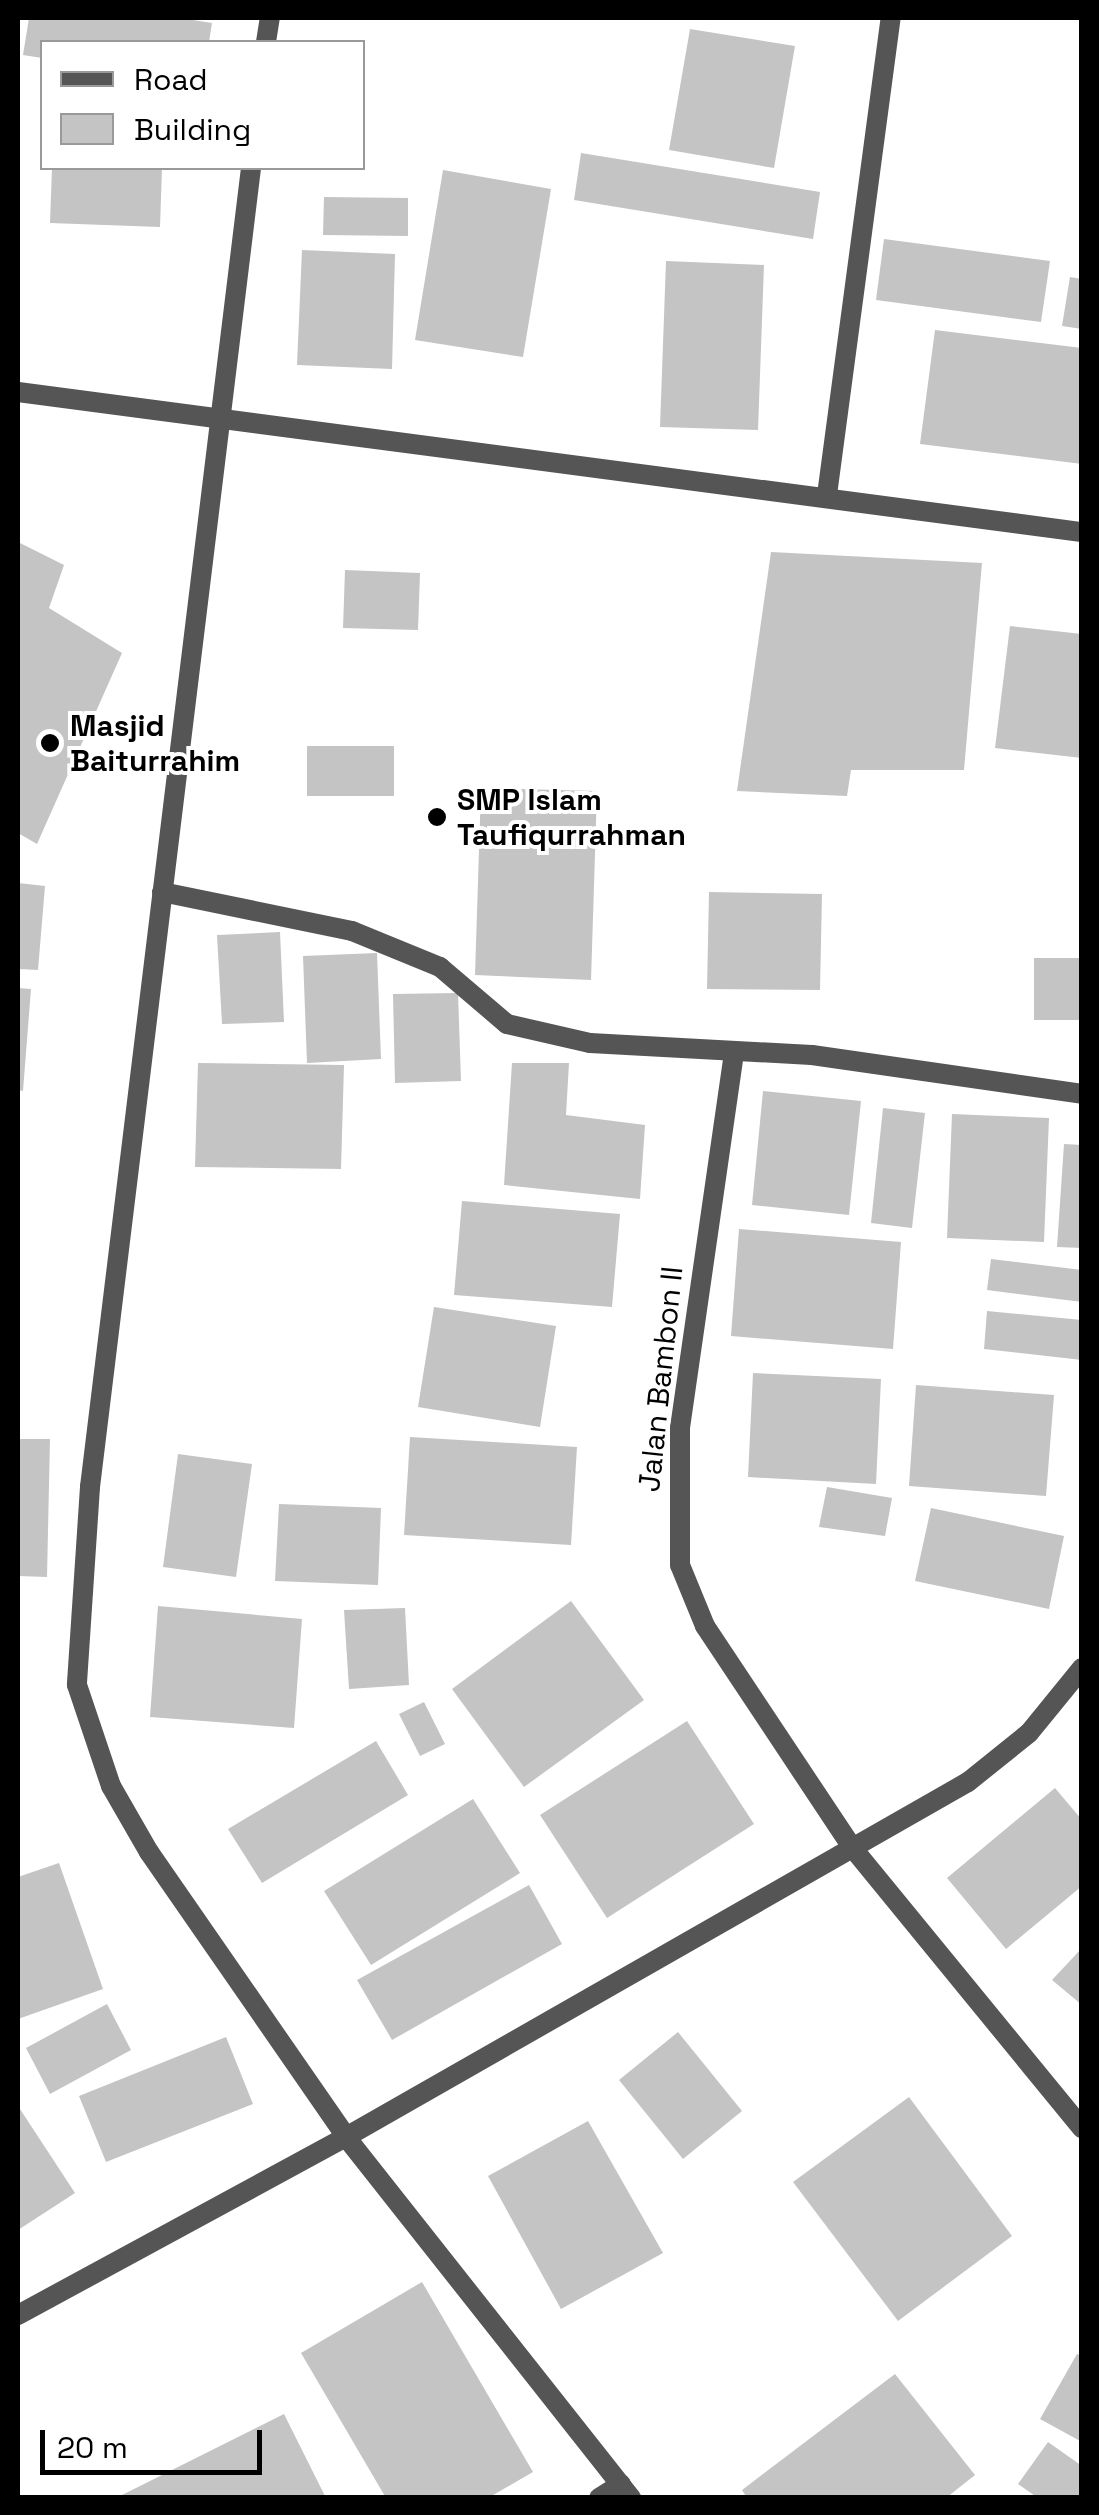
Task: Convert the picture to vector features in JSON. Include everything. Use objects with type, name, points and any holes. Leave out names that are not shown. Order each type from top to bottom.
[{"type":"street","points":[[826,496],[891,18]]},
{"type":"street","points":[[251,170],[90,1487],[78,1685],[110,1786],[148,1852],[346,2137],[626,2491],[599,2498]]},
{"type":"street","points":[[18,392],[219,422],[826,496],[1082,532]]},
{"type":"street","points":[[162,892],[352,931],[440,967],[507,1024],[590,1043],[812,1055],[1082,1094]]},
{"type":"street","name":"Jalan Bambon II","points":[[734,1053],[680,1428],[680,1564],[705,1626],[851,1846],[1082,2128]]},
{"type":"street","points":[[18,2315],[346,2137],[968,1782],[1029,1733],[1082,1668]]},
{"type":"building","points":[[29,18],[180,18],[212,23],[209,40],[40,40],[40,58],[23,55]]},
{"type":"building","points":[[690,29],[795,46],[774,168],[669,150]]},
{"type":"building","points":[[581,153],[820,192],[813,239],[574,200]]},
{"type":"building","points":[[52,170],[162,170],[160,227],[50,223]]},
{"type":"building","points":[[443,170],[551,189],[523,357],[415,340]]},
{"type":"building","points":[[324,197],[408,198],[408,236],[323,235]]},
{"type":"building","points":[[884,239],[1050,261],[1041,322],[876,300]]},
{"type":"building","points":[[302,250],[395,254],[392,369],[297,365]]},
{"type":"building","points":[[666,261],[764,265],[758,430],[660,427]]},
{"type":"building","points":[[1070,277],[1082,279],[1082,329],[1062,326]]},
{"type":"building","points":[[935,330],[1082,348],[1082,464],[920,444]]},
{"type":"building","name":"Masjid Baiturrahim","points":[[18,542],[64,565],[49,608],[122,653],[37,844],[18,833]]},
{"type":"building","points":[[771,552],[982,563],[964,770],[851,770],[847,796],[737,791]]},
{"type":"building","points":[[345,570],[420,573],[418,630],[343,628]]},
{"type":"building","points":[[1010,626],[1082,634],[1082,758],[995,748]]},
{"type":"building","points":[[307,746],[394,746],[394,796],[307,796]]},
{"type":"building","points":[[481,788],[597,791],[591,980],[475,975]]},
{"type":"building","points":[[18,883],[45,886],[38,970],[18,969]]},
{"type":"building","points":[[709,892],[822,894],[820,990],[707,989]]},
{"type":"building","points":[[280,932],[284,1022],[222,1024],[217,935]]},
{"type":"building","points":[[377,953],[381,1059],[307,1063],[303,956]]},
{"type":"building","points":[[1034,958],[1082,958],[1082,1020],[1034,1020]]},
{"type":"building","points":[[18,988],[31,989],[23,1091],[18,1090]]},
{"type":"building","points":[[458,993],[461,1081],[395,1083],[393,994]]},
{"type":"building","points":[[198,1063],[344,1065],[341,1169],[195,1167]]},
{"type":"building","points":[[512,1063],[569,1063],[566,1115],[645,1125],[640,1199],[504,1185]]},
{"type":"building","points":[[763,1091],[861,1101],[849,1215],[752,1205]]},
{"type":"building","points":[[883,1108],[925,1113],[912,1228],[871,1223]]},
{"type":"building","points":[[952,1114],[1049,1118],[1044,1242],[947,1238]]},
{"type":"building","points":[[1064,1144],[1082,1145],[1082,1248],[1057,1247]]},
{"type":"building","points":[[462,1201],[620,1214],[612,1307],[454,1295]]},
{"type":"building","points":[[739,1229],[901,1242],[893,1349],[731,1336]]},
{"type":"building","points":[[991,1259],[1082,1270],[1082,1302],[987,1290]]},
{"type":"building","points":[[434,1307],[556,1326],[540,1427],[418,1407]]},
{"type":"building","points":[[987,1311],[1082,1320],[1082,1360],[984,1349]]},
{"type":"building","points":[[753,1373],[881,1379],[876,1484],[748,1477]]},
{"type":"building","points":[[916,1385],[1054,1395],[1046,1496],[909,1486]]},
{"type":"building","points":[[410,1437],[577,1447],[571,1545],[404,1535]]},
{"type":"building","points":[[18,1439],[50,1439],[47,1577],[18,1576]]},
{"type":"building","points":[[178,1454],[252,1464],[236,1577],[163,1567]]},
{"type":"building","points":[[827,1487],[892,1498],[885,1536],[819,1527]]},
{"type":"building","points":[[279,1504],[381,1508],[378,1585],[275,1581]]},
{"type":"building","points":[[931,1508],[1064,1536],[1049,1609],[915,1581]]},
{"type":"building","points":[[571,1601],[644,1700],[524,1787],[452,1689]]},
{"type":"building","points":[[158,1606],[302,1619],[294,1728],[150,1717]]},
{"type":"building","points":[[405,1608],[409,1685],[349,1689],[344,1610]]},
{"type":"building","points":[[424,1702],[445,1744],[420,1756],[399,1714]]},
{"type":"building","points":[[687,1721],[754,1824],[607,1918],[540,1815]]},
{"type":"building","points":[[376,1741],[408,1795],[262,1883],[228,1829]]},
{"type":"building","points":[[1055,1788],[1082,1820],[1082,1886],[1006,1949],[947,1878]]},
{"type":"building","points":[[473,1799],[520,1873],[371,1965],[324,1891]]},
{"type":"building","points":[[59,1863],[103,1989],[18,2019],[18,1877]]},
{"type":"building","points":[[529,1885],[562,1944],[392,2040],[357,1980]]},
{"type":"building","points":[[1082,1948],[1082,2005],[1052,1980]]},
{"type":"building","points":[[107,2004],[131,2050],[50,2094],[26,2048]]},
{"type":"building","points":[[678,2032],[742,2111],[683,2159],[619,2080]]},
{"type":"building","points":[[226,2037],[253,2104],[106,2162],[79,2096]]},
{"type":"building","points":[[909,2097],[1012,2236],[898,2321],[793,2182]]},
{"type":"building","points":[[18,2106],[75,2193],[18,2230]]},
{"type":"building","points":[[588,2121],[663,2253],[561,2309],[488,2176]]},
{"type":"building","points":[[422,2282],[533,2472],[488,2498],[386,2498],[301,2353]]},
{"type":"building","points":[[1077,2354],[1082,2356],[1082,2442],[1040,2419]]},
{"type":"building","points":[[895,2374],[975,2475],[946,2498],[747,2498],[742,2490]]},
{"type":"building","points":[[284,2414],[326,2498],[116,2498]]},
{"type":"building","points":[[1048,2442],[1082,2466],[1082,2498],[1038,2498],[1018,2484]]},
{"type":"place","name":"Masjid Baiturrahim","points":[[50,743]]},
{"type":"place","name":"SMP Islam Taufiqurrahman","points":[[437,817]]}]
